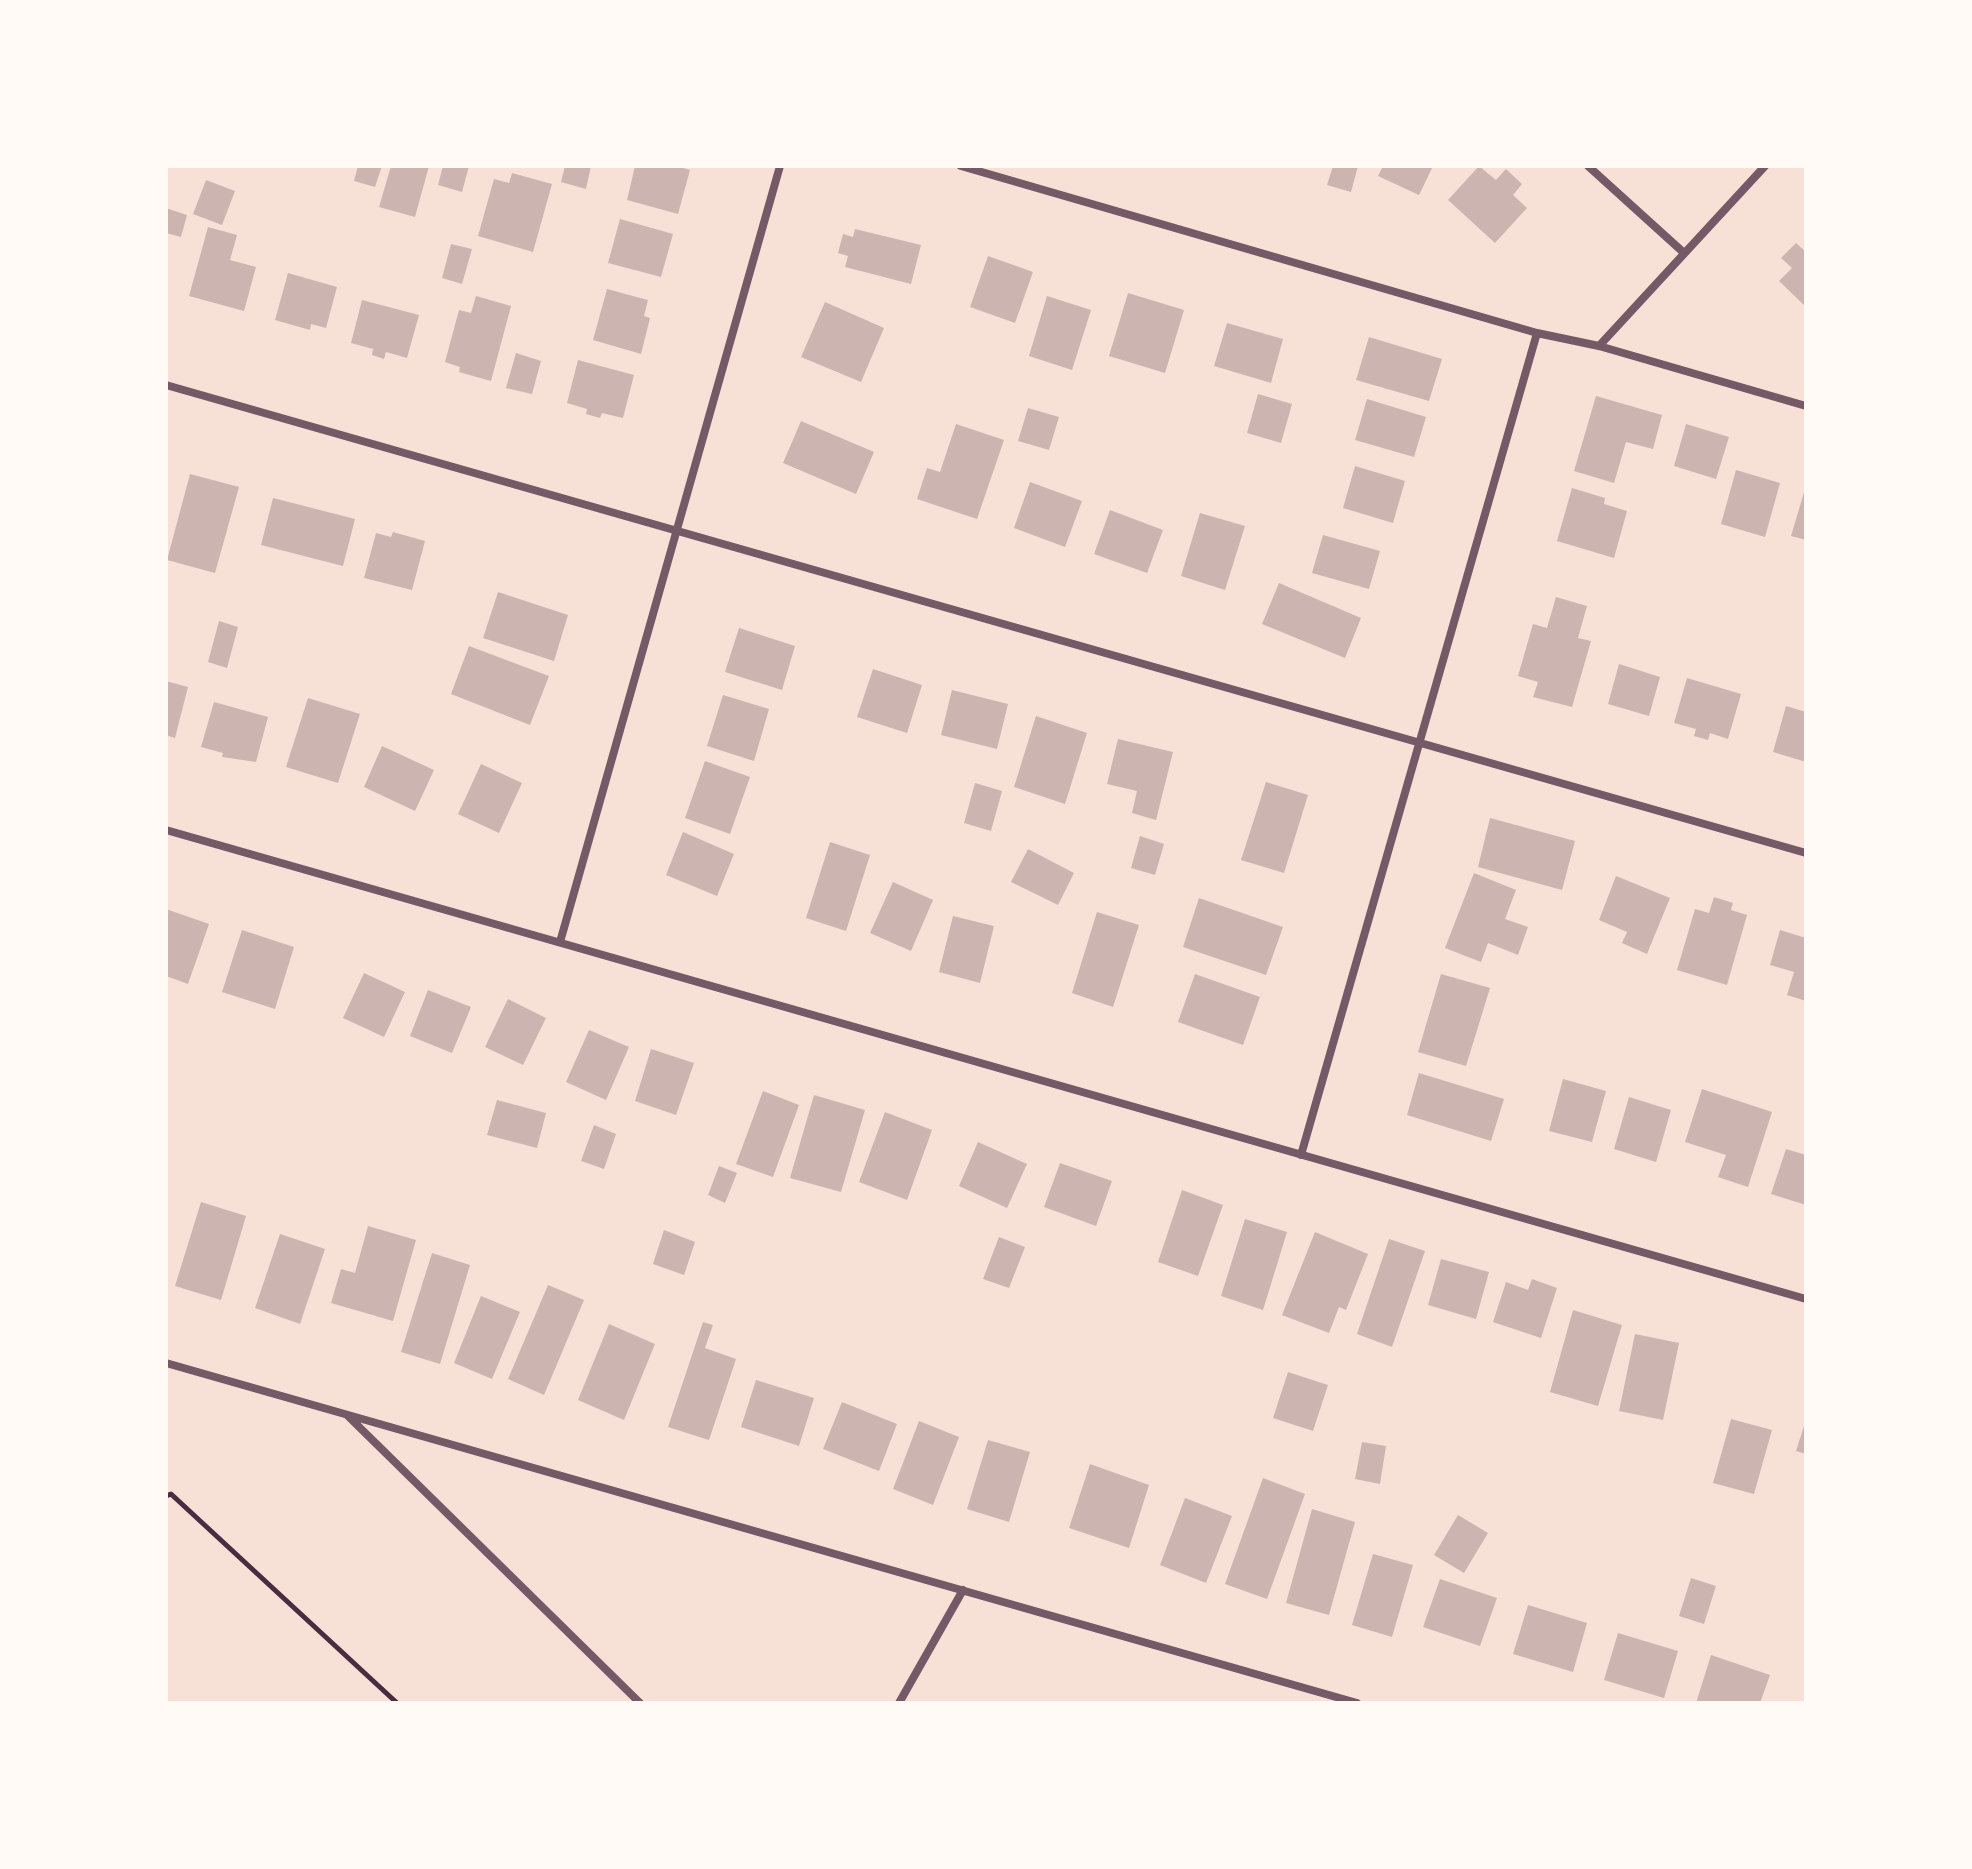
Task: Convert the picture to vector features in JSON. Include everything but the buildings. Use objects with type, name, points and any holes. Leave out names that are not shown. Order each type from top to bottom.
[{"type":"street","points":[[560,942],[780,166]]},
{"type":"street","points":[[961,166],[1537,333],[1599,346],[1806,406]]},
{"type":"street","points":[[1588,166],[1683,252]]},
{"type":"street","points":[[1599,346],[1765,166]]},
{"type":"street","points":[[1301,1155],[1537,333]]},
{"type":"street","points":[[166,385],[1806,853]]},
{"type":"street","points":[[166,830],[1806,1299]]},
{"type":"street","points":[[166,1363],[1357,1703]]},
{"type":"street","points":[[348,1415],[640,1703]]},
{"type":"street","points":[[899,1703],[963,1590]]},
{"type":"path","points":[[166,1496],[171,1494],[397,1703]]}]
